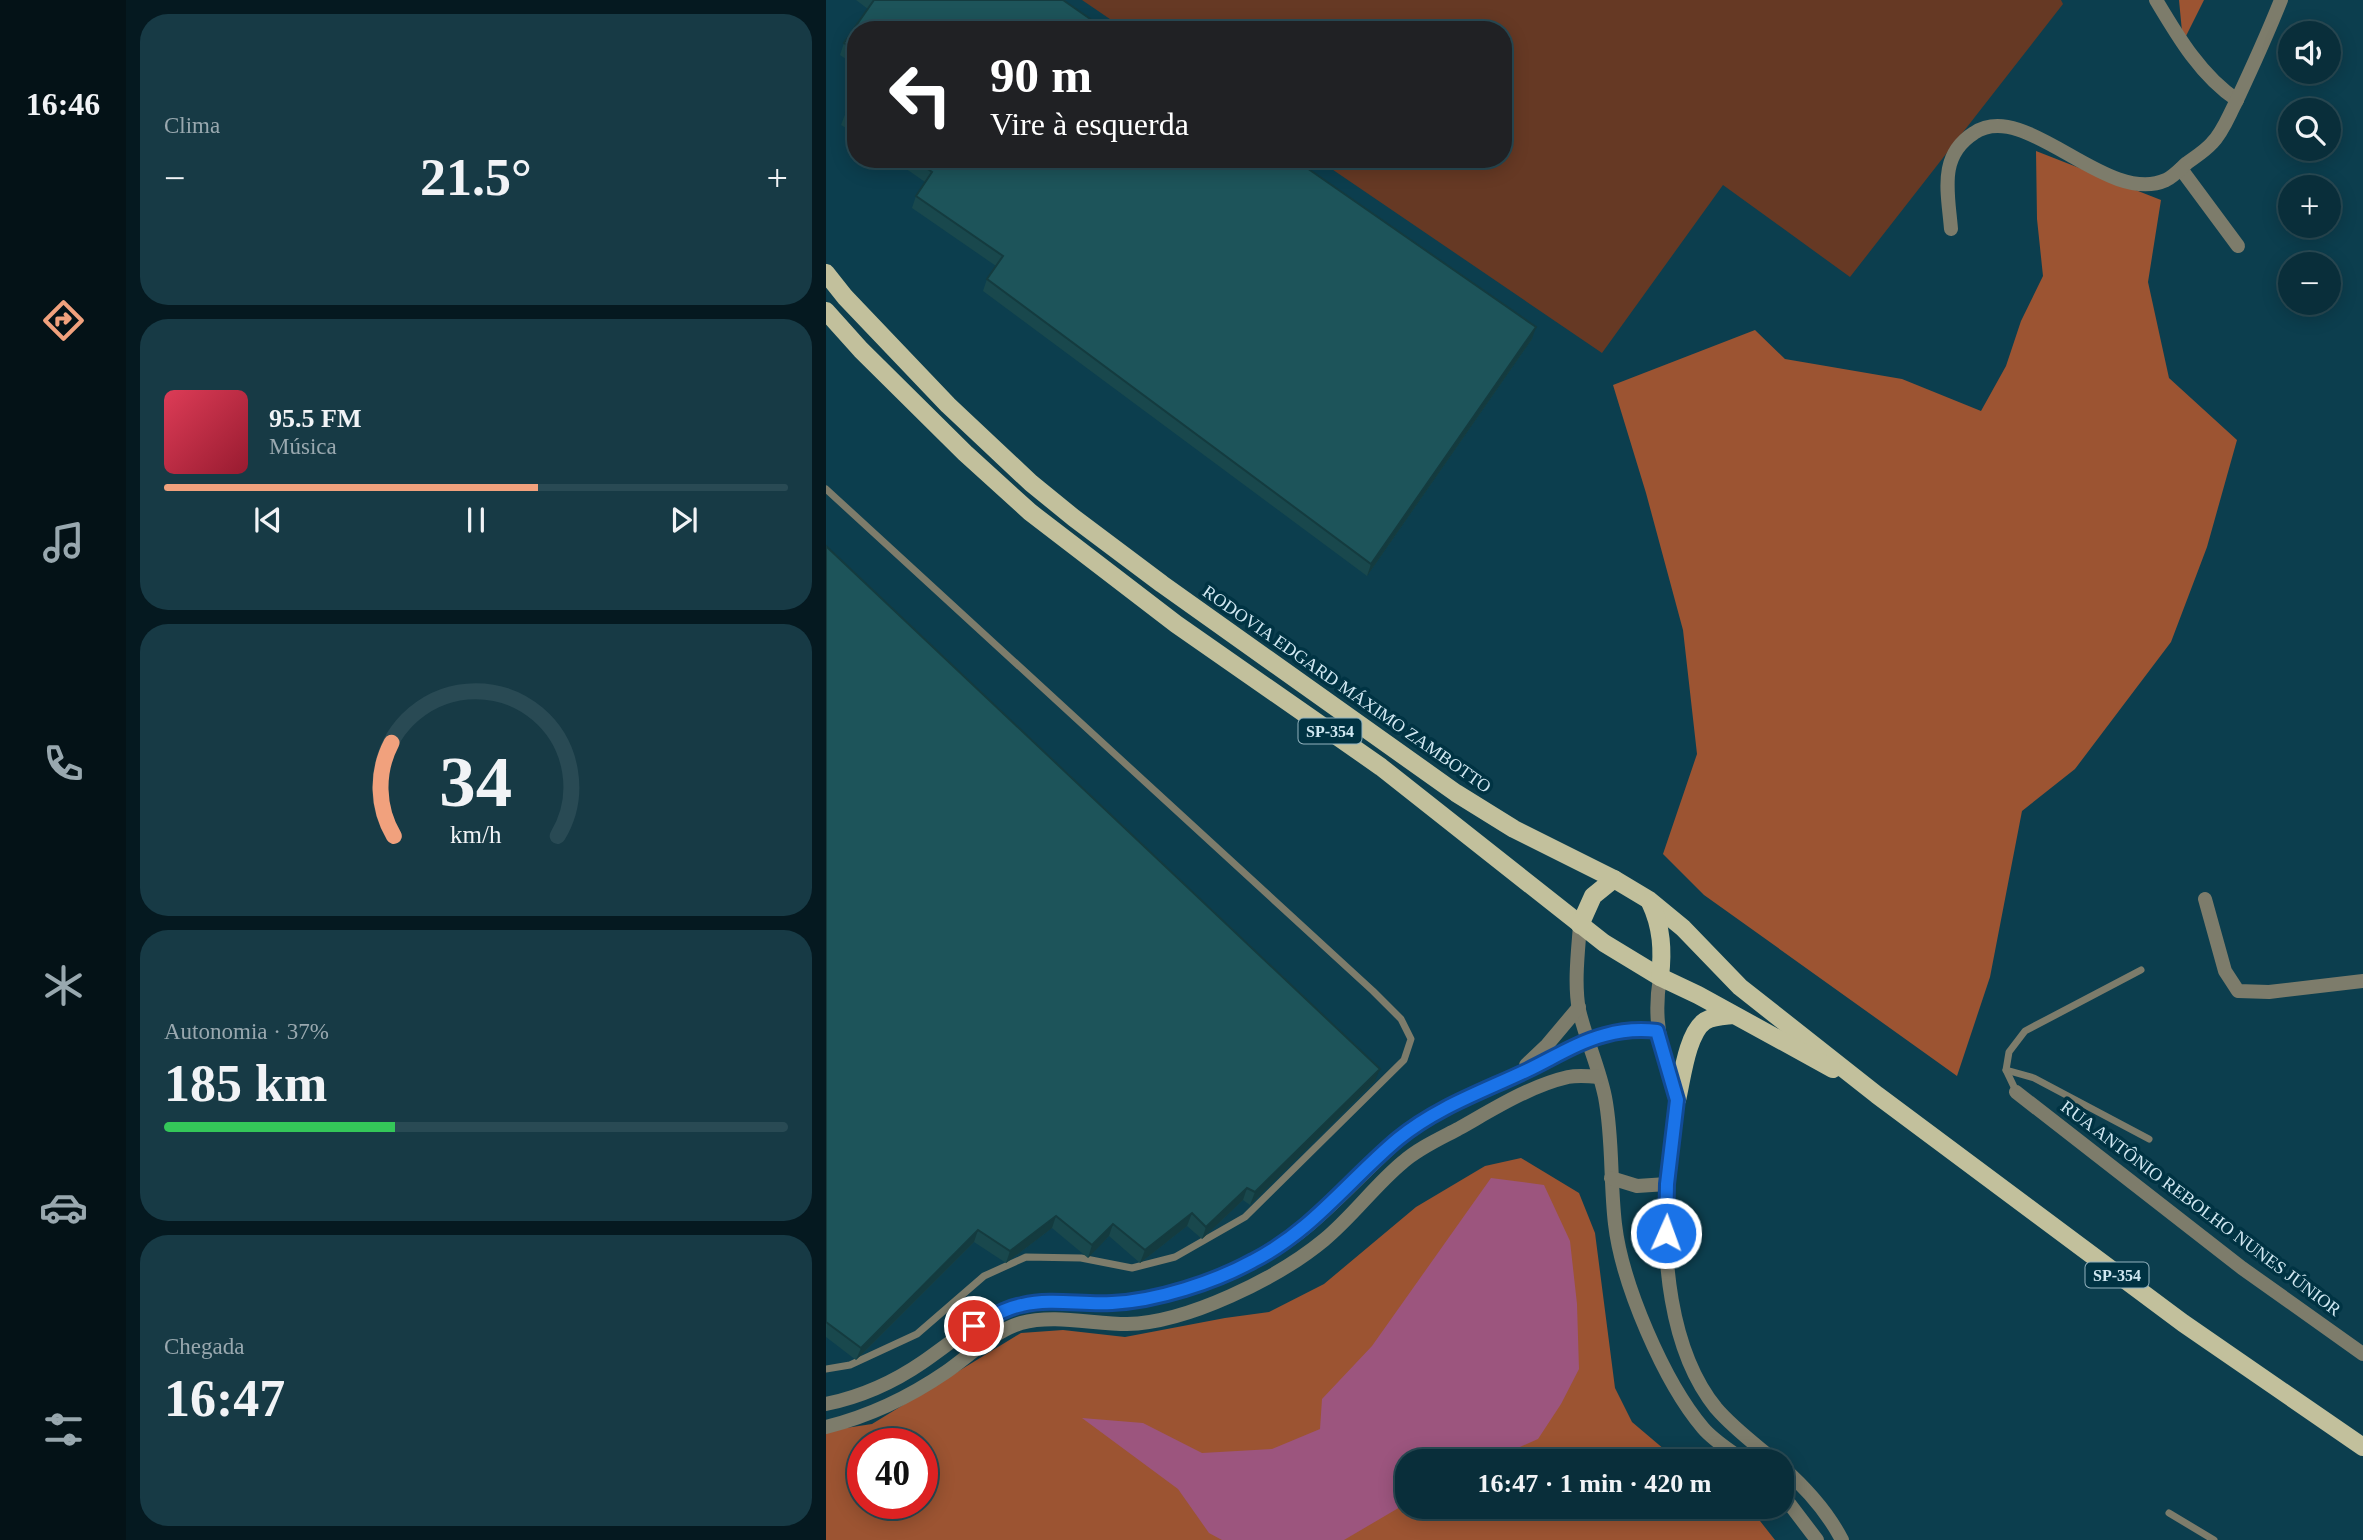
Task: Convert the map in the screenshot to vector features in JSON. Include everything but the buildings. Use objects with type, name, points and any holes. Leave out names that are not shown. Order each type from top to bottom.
[{"type":"main road","name":"RODOVIA EDGARD MÁXIMO ZAMBOTTO","points":[[826,273],[845,297],[948,405],[1022,475],[1074,518],[1162,584],[1456,793],[1514,829],[1614,879],[1649,900],[1683,928],[1740,987],[1877,1095],[2183,1323],[2363,1447]]},
{"type":"main road","name":"RODOVIA EDGARD MÁXIMO ZAMBOTTO","points":[[826,311],[860,350],[1030,512],[1175,624],[1381,767],[1580,925],[1628,958],[1877,1095]]},
{"type":"main road","points":[[1580,925],[1593,896],[1614,879]]},
{"type":"main road","points":[[1649,900],[1657,916],[1660,933],[1660,977]]},
{"type":"main road","points":[[1677,1100],[1687,1055],[1698,1028],[1714,1017],[1733,1015]]},
{"type":"street","points":[[2156,0],[2173,29],[2206,74],[2216,86],[2237,100]]},
{"type":"street","points":[[1951,229],[1947,177],[1950,158],[1965,139],[1979,129],[2000,124],[2037,137],[2119,180],[2143,184],[2166,180],[2213,143],[2256,62],[2281,0]]},
{"type":"street","points":[[2181,169],[2238,246]]},
{"type":"street","points":[[2205,899],[2224,971],[2238,991],[2269,992],[2363,981]]},
{"type":"street","points":[[1580,925],[1578,1007],[1600,1077],[1608,1123],[1615,1227],[1622,1258],[1651,1336],[1690,1412],[1706,1431],[1729,1449]]},
{"type":"street","points":[[1660,977],[1656,1002],[1657,1031],[1677,1100],[1667,1184],[1666,1233],[1674,1311],[1685,1348],[1701,1385],[1714,1406],[1732,1426],[1760,1449]]},
{"type":"street","points":[[1513,1077],[1547,1045],[1578,1007]]},
{"type":"street","points":[[826,1404],[880,1386],[921,1363],[974,1326],[1000,1312],[1023,1304],[1111,1304],[1140,1300],[1175,1292],[1252,1262],[1308,1226],[1418,1123],[1587,1040],[1623,1030],[1657,1031]]},
{"type":"street","points":[[826,1427],[887,1407],[913,1393],[991,1339],[1019,1324],[1037,1320],[1108,1324],[1152,1321],[1220,1299],[1271,1277],[1325,1240],[1403,1162],[1504,1103],[1565,1078],[1600,1077]]},
{"type":"street","name":"RUA ANTÔNIO REBOLHO NUNES JÚNIOR","points":[[2016,1092],[2242,1268],[2363,1354]]},
{"type":"street","points":[[1611,1178],[1646,1187],[1667,1184]]},
{"type":"street","points":[[1794,1479],[1814,1498],[1842,1540]]},
{"type":"street","points":[[1794,1509],[1818,1540]]},
{"type":"lane","points":[[826,489],[1373,991],[1401,1019],[1411,1039],[1404,1060],[1245,1217],[1175,1257],[1132,1268],[1081,1258],[1026,1257],[984,1276],[917,1334],[850,1365],[826,1369]]},
{"type":"lane","points":[[2016,1092],[2007,1070],[2009,1052],[2025,1031],[2141,970]]},
{"type":"lane","points":[[2007,1070],[2034,1078],[2149,1139]]},
{"type":"lane","points":[[2169,1513],[2214,1540]]},
{"type":"shaded area","points":[[1082,0],[2061,0],[2063,4],[1850,277],[1723,185],[1602,353],[1330,168],[1512,168],[1512,21],[1113,21]]},
{"type":"shaded area","points":[[2179,0],[2204,0],[2183,42]]},
{"type":"shaded area","points":[[2036,151],[2161,200],[2148,282],[2169,378],[2237,440],[2207,547],[2171,642],[2075,769],[2022,811],[1990,977],[1957,1076],[1704,895],[1663,854],[1697,754],[1683,630],[1613,385],[1755,330],[1785,359],[1902,379],[1981,411],[2006,366],[2021,321],[2043,276],[2037,219]]},
{"type":"shaded area","points":[[1521,1158],[1579,1193],[1595,1233],[1615,1388],[1632,1422],[1664,1449],[1395,1449],[1395,1519],[1758,1519],[1775,1540],[826,1540],[826,1431],[872,1424],[1021,1333],[1063,1330],[1125,1337],[1269,1312],[1324,1284],[1416,1207],[1485,1166]]},
{"type":"shaded area","points":[[1491,1178],[1544,1185],[1570,1241],[1577,1304],[1579,1369],[1561,1404],[1538,1439],[1515,1449],[1395,1449],[1395,1510],[1344,1540],[1222,1540],[1209,1533],[1178,1489],[1082,1418],[1143,1423],[1202,1453],[1272,1449],[1320,1429],[1322,1399],[1372,1346]]},
{"type":"route","points":[[974,1326],[1000,1312],[1023,1304],[1111,1304],[1175,1292],[1252,1262],[1308,1226],[1418,1123],[1587,1040],[1623,1030],[1657,1031],[1677,1100],[1667,1184],[1666,1233]]}]
